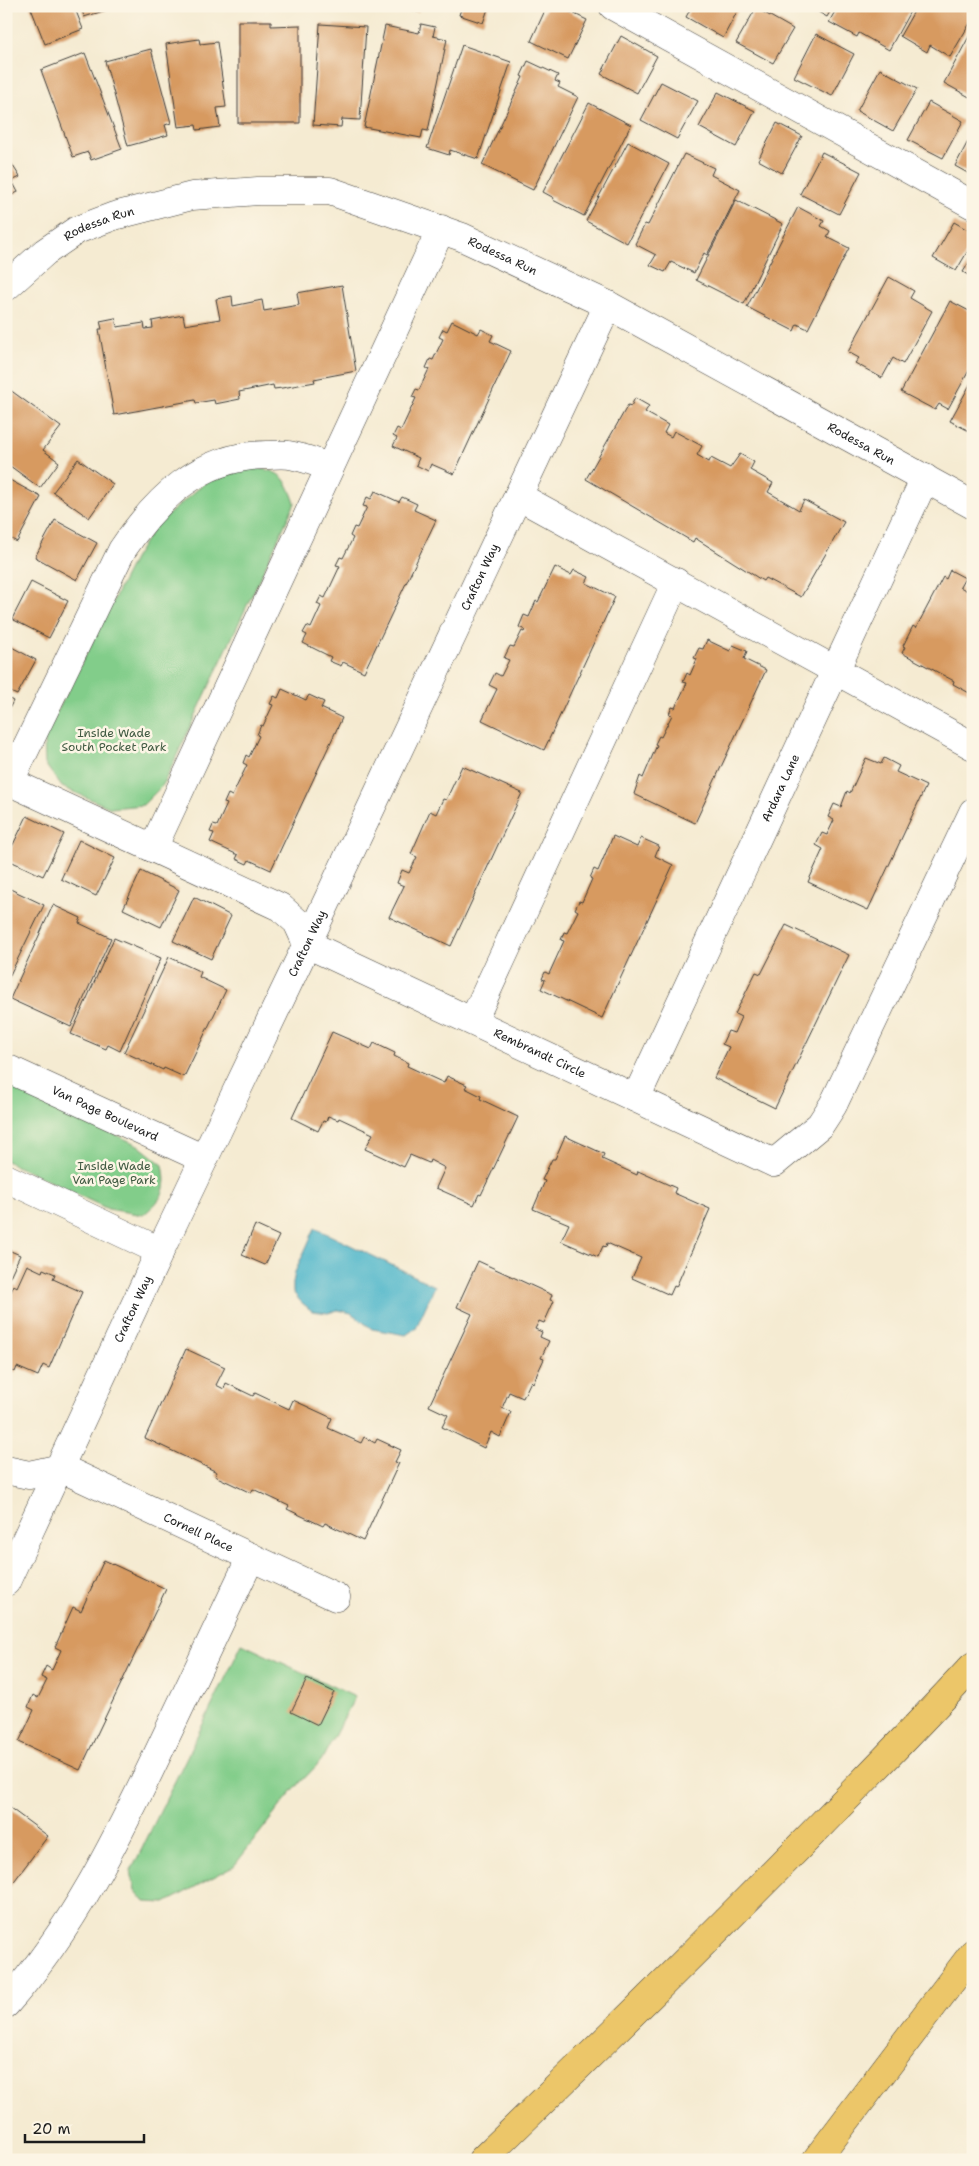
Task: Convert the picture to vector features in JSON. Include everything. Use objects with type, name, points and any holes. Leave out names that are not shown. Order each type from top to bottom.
[{"type":"highway","points":[[482,2160],[661,1988],[973,1666]]},
{"type":"highway","points":[[816,2160],[973,1952]]},
{"type":"street","points":[[613,6],[973,205]]},
{"type":"street","name":"Rodessa Run","points":[[6,287],[46,252],[77,230],[114,216],[192,196],[258,191],[330,192],[462,237],[608,305],[973,505]]},
{"type":"street","points":[[152,848],[441,230]]},
{"type":"street","name":"Crafton Way","points":[[6,1582],[160,1251],[608,305]]},
{"type":"street","points":[[307,944],[297,922],[280,907],[8,780],[122,550],[141,522],[170,492],[208,468],[245,456],[289,455],[330,467]]},
{"type":"street","name":"Ardara Lane","points":[[636,1098],[924,478]]},
{"type":"street","points":[[518,496],[836,669],[973,746]]},
{"type":"street","points":[[472,1021],[676,582]]},
{"type":"street","name":"Rembrandt Circle","points":[[307,944],[774,1163],[820,1125],[833,1105],[973,812]]},
{"type":"street","name":"Van Page Boulevard","points":[[6,1068],[204,1159]]},
{"type":"street","points":[[6,1178],[160,1251]]},
{"type":"street","points":[[6,1470],[29,1475],[60,1468]]},
{"type":"street","name":"Cornell Place","points":[[60,1468],[336,1597]]},
{"type":"street","points":[[6,2004],[19,1990],[77,1909],[120,1834],[251,1557]]},
{"type":"green space","name":"Inside Wade South Pocket Park","points":[[249,467],[268,470],[280,476],[288,486],[295,503],[163,785],[143,805],[111,808],[62,787],[45,764],[44,738],[134,559],[154,527],[206,482]]},
{"type":"green space","name":"Inside Wade Van Page Park","points":[[6,1084],[138,1145],[163,1165],[165,1181],[159,1199],[143,1215],[108,1209],[6,1161]]},
{"type":"green space","points":[[242,1644],[355,1697],[321,1761],[293,1790],[234,1866],[165,1903],[145,1902],[135,1890],[131,1871]]},
{"type":"water","points":[[315,1228],[435,1286],[416,1328],[406,1335],[372,1329],[351,1313],[338,1310],[328,1313],[312,1311],[301,1302],[293,1292],[295,1272]]},
{"type":"building","points":[[30,6],[74,6],[83,29],[45,44]]},
{"type":"building","points":[[81,6],[112,6],[113,8],[84,17]]},
{"type":"building","points":[[398,6],[419,6],[418,12]]},
{"type":"building","points":[[462,6],[489,6],[483,23],[459,15]]},
{"type":"building","points":[[547,6],[558,6],[587,20],[568,59],[531,41]]},
{"type":"building","points":[[666,6],[677,6],[674,11]]},
{"type":"building","points":[[692,6],[740,6],[723,38],[686,17]]},
{"type":"building","points":[[808,6],[833,6],[827,17]]},
{"type":"building","points":[[838,6],[913,6],[889,50],[859,33],[857,37],[829,22]]},
{"type":"building","points":[[917,6],[973,6],[973,18],[950,57],[930,45],[927,52],[900,36]]},
{"type":"building","points":[[756,8],[793,29],[773,63],[736,43]]},
{"type":"building","points":[[238,21],[271,21],[271,26],[300,25],[300,123],[238,123]]},
{"type":"building","points":[[320,24],[366,27],[360,120],[342,119],[341,127],[313,125]]},
{"type":"building","points":[[421,24],[435,27],[433,36],[447,39],[428,131],[423,130],[421,138],[364,127],[385,26],[419,33]]},
{"type":"building","points":[[973,29],[973,99],[944,83]]},
{"type":"building","points":[[816,34],[854,54],[832,96],[794,77]]},
{"type":"building","points":[[621,36],[657,56],[637,93],[601,74]]},
{"type":"building","points":[[199,39],[200,44],[217,42],[226,107],[217,108],[220,127],[197,130],[196,125],[178,127],[166,44]]},
{"type":"building","points":[[462,45],[511,62],[478,159],[450,150],[449,155],[427,148]]},
{"type":"building","points":[[151,49],[171,123],[165,125],[168,135],[128,146],[105,61]]},
{"type":"building","points":[[85,53],[122,149],[91,160],[88,152],[73,157],[41,70]]},
{"type":"building","points":[[528,61],[558,75],[555,81],[560,83],[558,87],[578,97],[533,190],[482,165],[523,77],[521,76]]},
{"type":"building","points":[[880,69],[917,89],[893,131],[857,111]]},
{"type":"building","points":[[661,82],[698,101],[677,139],[641,120]]},
{"type":"building","points":[[718,92],[755,111],[736,147],[699,127]]},
{"type":"building","points":[[929,102],[963,121],[943,158],[908,140]]},
{"type":"building","points":[[589,103],[631,125],[584,216],[553,200],[554,198],[543,192]]},
{"type":"building","points":[[777,123],[802,136],[782,173],[758,160]]},
{"type":"building","points":[[973,132],[973,176],[955,166]]},
{"type":"building","points":[[628,142],[669,164],[627,243],[586,221]]},
{"type":"building","points":[[822,152],[861,172],[839,214],[800,194]]},
{"type":"building","points":[[684,154],[714,168],[711,175],[740,190],[707,255],[704,253],[694,273],[671,262],[665,272],[650,265],[656,255],[635,244],[645,224],[648,225]]},
{"type":"building","points":[[6,155],[20,177],[12,181],[18,192],[6,198]]},
{"type":"building","points":[[736,200],[783,224],[744,304],[696,280]]},
{"type":"building","points":[[798,207],[824,221],[821,226],[830,231],[827,237],[849,248],[808,329],[797,324],[794,331],[747,307]]},
{"type":"building","points":[[954,222],[973,233],[973,242],[956,271],[933,258]]},
{"type":"building","points":[[973,256],[973,278],[963,272]]},
{"type":"building","points":[[889,277],[914,291],[910,298],[932,311],[903,364],[893,358],[882,378],[855,363],[859,358],[848,352]]},
{"type":"building","points":[[342,285],[356,371],[314,379],[315,382],[282,388],[274,389],[273,385],[239,392],[240,399],[215,404],[214,400],[196,403],[195,400],[114,415],[99,329],[102,329],[100,321],[115,318],[117,327],[144,323],[145,329],[153,328],[152,321],[183,315],[185,325],[220,319],[216,299],[232,296],[233,306],[262,300],[264,311],[299,305],[297,293]]},
{"type":"building","points":[[950,301],[973,313],[973,363],[948,409],[939,404],[935,410],[901,392]]},
{"type":"building","points":[[452,321],[478,334],[481,329],[493,335],[490,341],[511,351],[454,474],[431,464],[428,471],[416,465],[419,458],[393,446],[397,438],[393,436],[397,428],[401,430],[416,398],[412,397],[416,389],[419,390],[429,369],[426,368],[430,359],[433,360],[443,339],[439,337],[443,329],[447,331]]},
{"type":"building","points":[[973,379],[973,433],[950,421]]},
{"type":"building","points":[[6,387],[61,427],[43,450],[59,462],[40,488],[6,463]]},
{"type":"building","points":[[635,398],[649,406],[645,412],[668,425],[664,433],[671,437],[674,431],[702,446],[697,455],[709,462],[711,458],[730,468],[740,454],[754,462],[750,470],[773,483],[768,492],[799,510],[804,500],[844,522],[801,597],[765,578],[763,581],[695,538],[693,542],[586,479],[628,405],[631,406]]},
{"type":"building","points":[[78,459],[113,484],[89,518],[53,492]]},
{"type":"building","points":[[6,478],[41,497],[17,542],[6,536]]},
{"type":"building","points":[[375,491],[399,502],[402,497],[417,504],[414,510],[436,520],[364,672],[343,662],[341,666],[329,661],[331,657],[303,643],[307,635],[303,633],[307,626],[311,628],[321,606],[317,604],[321,596],[325,598],[340,566],[336,565],[340,557],[343,558],[353,538],[350,536],[354,527],[357,528],[367,507],[363,506],[367,497],[371,499]]},
{"type":"building","points":[[55,520],[97,543],[77,580],[35,557]]},
{"type":"building","points":[[555,567],[571,575],[574,570],[589,577],[586,583],[615,597],[544,750],[482,720],[497,689],[489,685],[495,673],[501,676],[509,660],[504,658],[510,646],[514,647],[522,631],[524,632],[525,630],[519,627],[524,615],[529,617]]},
{"type":"building","points":[[950,570],[965,578],[960,587],[973,594],[973,695],[953,684],[954,681],[902,653],[905,647],[903,646],[913,626],[916,628],[943,577],[946,579]]},
{"type":"building","points":[[31,582],[68,601],[49,638],[12,619]]},
{"type":"building","points":[[707,640],[730,651],[733,645],[747,651],[744,659],[766,670],[695,823],[634,794],[640,776],[643,778],[657,745],[655,744],[659,736],[661,737],[672,715],[669,714],[672,707],[675,708],[687,683],[683,682],[687,673],[690,675],[697,659],[694,658],[699,648],[703,649]]},
{"type":"building","points":[[6,644],[36,660],[17,695],[6,690]]},
{"type":"building","points":[[282,689],[306,700],[309,695],[324,702],[321,708],[342,718],[271,870],[249,860],[247,864],[236,859],[238,855],[210,842],[214,833],[210,832],[213,825],[217,826],[227,804],[224,803],[228,794],[232,796],[247,765],[243,763],[246,755],[249,757],[259,736],[257,735],[261,725],[263,726],[273,705],[270,704],[274,696],[278,698]]},
{"type":"building","points":[[6,697],[13,701],[6,715]]},
{"type":"building","points":[[866,758],[881,764],[884,758],[899,766],[896,772],[926,786],[868,910],[808,882],[823,849],[816,845],[822,833],[827,835],[834,820],[828,817],[834,804],[841,807],[847,791],[850,793]]},
{"type":"building","points":[[462,766],[522,793],[451,946],[389,917],[404,886],[397,883],[402,870],[409,873],[417,857],[411,854],[430,811],[436,814],[443,799],[446,800]]},
{"type":"building","points":[[27,816],[64,834],[43,876],[6,859]]},
{"type":"building","points":[[613,836],[637,847],[641,838],[659,846],[655,856],[673,865],[602,1018],[541,989],[545,980],[542,979],[545,972],[549,974],[564,941],[561,940],[564,932],[567,933],[578,911],[575,909],[579,901],[582,902],[592,879],[590,878],[594,869],[598,871]]},
{"type":"building","points":[[79,840],[115,858],[96,896],[61,879]]},
{"type":"building","points":[[141,871],[179,890],[161,927],[123,909]]},
{"type":"building","points":[[6,887],[44,905],[6,983]]},
{"type":"building","points":[[194,897],[231,916],[211,959],[173,941]]},
{"type":"building","points":[[53,905],[81,918],[79,923],[111,938],[71,1027],[10,999]]},
{"type":"building","points":[[786,925],[849,955],[775,1108],[714,1078],[729,1047],[722,1044],[728,1031],[734,1033],[741,1017],[735,1014],[756,972],[761,974]]},
{"type":"building","points":[[114,938],[161,958],[120,1051],[108,1045],[106,1049],[71,1034]]},
{"type":"building","points":[[169,957],[201,972],[199,977],[226,990],[184,1077],[164,1068],[163,1070],[124,1052]]},
{"type":"building","points":[[332,1032],[371,1049],[374,1043],[395,1053],[394,1056],[408,1063],[407,1066],[444,1083],[447,1076],[467,1085],[465,1088],[481,1096],[480,1099],[518,1117],[481,1195],[479,1194],[474,1205],[436,1188],[445,1168],[430,1160],[429,1163],[410,1155],[404,1167],[365,1149],[373,1134],[339,1118],[338,1120],[328,1116],[326,1122],[323,1121],[318,1131],[292,1118]]},
{"type":"building","points":[[565,1136],[604,1154],[602,1159],[637,1175],[638,1171],[676,1188],[674,1193],[710,1209],[676,1287],[674,1286],[670,1295],[632,1278],[641,1258],[607,1243],[606,1247],[603,1246],[598,1257],[561,1241],[569,1224],[533,1209],[545,1181],[542,1180],[552,1159],[555,1159]]},
{"type":"building","points":[[255,1225],[279,1236],[265,1265],[242,1255]]},
{"type":"building","points":[[6,1249],[20,1255],[6,1285]]},
{"type":"building","points":[[478,1261],[552,1295],[550,1300],[554,1301],[544,1323],[539,1321],[535,1329],[542,1332],[540,1337],[549,1341],[541,1358],[544,1359],[533,1383],[531,1381],[523,1398],[509,1392],[502,1408],[511,1412],[500,1437],[491,1432],[484,1448],[442,1427],[448,1415],[429,1406],[472,1314],[457,1307]]},
{"type":"building","points":[[27,1265],[42,1272],[43,1269],[55,1274],[53,1279],[82,1292],[49,1368],[43,1365],[38,1376],[17,1367],[15,1372],[8,1370],[6,1375],[6,1302],[14,1285],[17,1287]]},
{"type":"building","points":[[186,1349],[225,1367],[216,1385],[224,1389],[226,1383],[253,1396],[255,1393],[289,1409],[293,1400],[332,1418],[328,1428],[361,1443],[364,1437],[375,1443],[377,1439],[401,1450],[395,1462],[399,1463],[363,1541],[325,1523],[323,1526],[287,1509],[289,1506],[253,1489],[251,1493],[215,1476],[217,1472],[145,1438]]},
{"type":"building","points":[[104,1560],[166,1589],[80,1770],[19,1742],[34,1710],[28,1707],[33,1695],[38,1698],[47,1680],[41,1677],[46,1666],[52,1670],[61,1650],[55,1647],[73,1607],[81,1611]]},
{"type":"building","points":[[307,1679],[334,1692],[318,1725],[291,1712]]},
{"type":"building","points":[[6,1805],[48,1836],[6,1892]]}]
